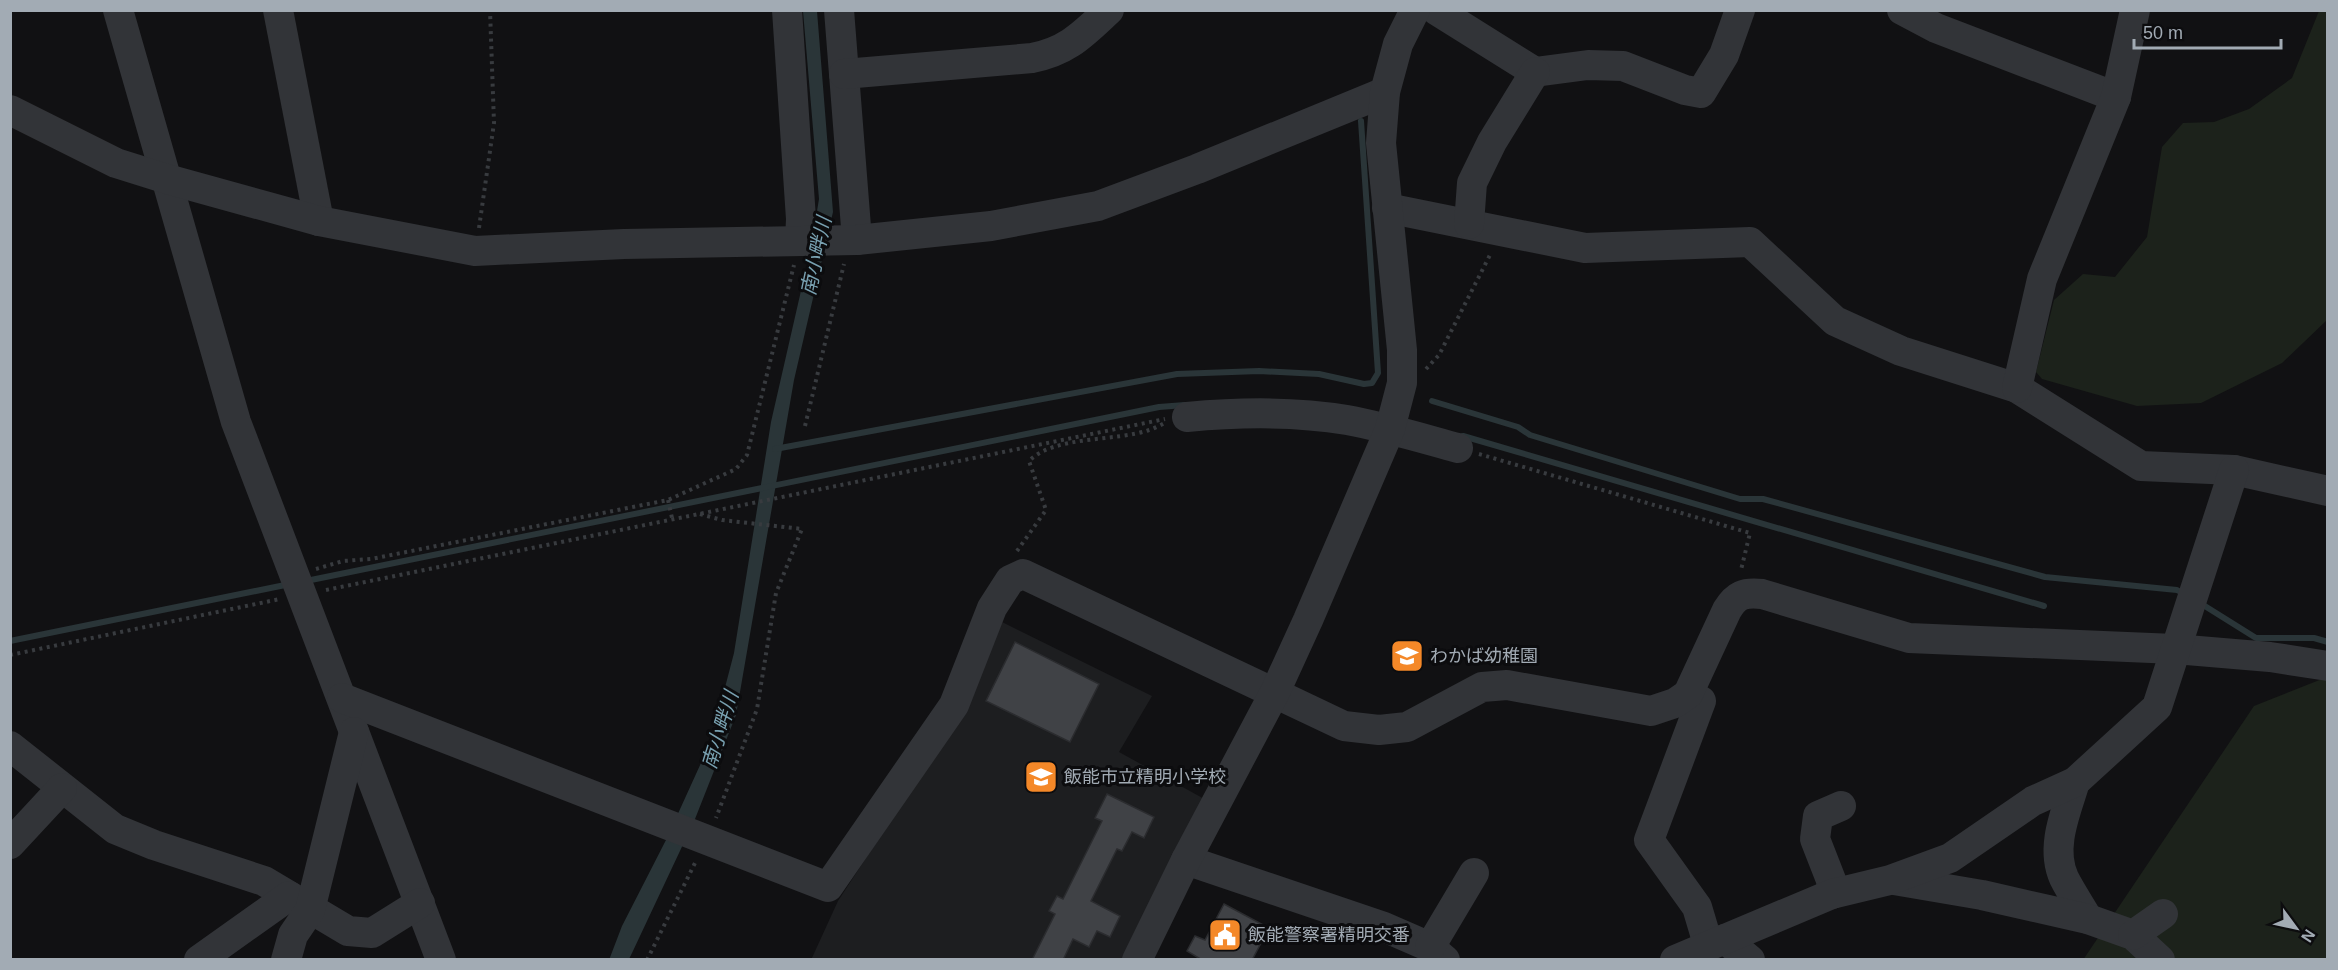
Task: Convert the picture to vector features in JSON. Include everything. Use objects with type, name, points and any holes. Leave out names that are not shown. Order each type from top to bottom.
[{"type":"street","points":[[118,10],[236,422],[441,960]]},
{"type":"street","points":[[278,10],[319,221]]},
{"type":"street","points":[[787,10],[803,241]]},
{"type":"street","points":[[839,10],[844,74],[850,240]]},
{"type":"street","points":[[844,74],[1032,58],[1053,54],[1074,41],[1109,10]]},
{"type":"street","points":[[1137,960],[1186,860],[1275,692],[1390,429],[1402,383],[1402,350],[1381,143],[1385,92],[1398,44],[1418,11],[1535,72],[1588,65],[1623,66],[1685,90],[1701,93],[1724,55],[1740,10]]},
{"type":"street","points":[[1902,10],[1936,28],[2116,97]]},
{"type":"street","points":[[2018,388],[2042,279],[2116,97],[2135,10]]},
{"type":"street","points":[[1469,224],[1472,183],[1492,142],[1535,72]]},
{"type":"street","points":[[10,110],[116,163],[167,179],[319,221],[475,252],[624,244],[850,240],[991,225],[1098,206],[1197,169],[1385,92]]},
{"type":"street","points":[[1387,208],[1585,248],[1750,242],[1835,321],[1901,351],[2018,388],[2141,466],[2234,470],[2328,491]]},
{"type":"street","points":[[1180,418],[1232,413],[1274,413],[1344,420],[1390,429],[1458,448]]},
{"type":"street","points":[[1675,960],[1832,894],[1890,880],[1950,858],[2033,801],[2075,782],[2157,707],[2234,470]]},
{"type":"street","points":[[342,698],[828,887],[954,705],[992,608],[1010,580],[1023,574],[1344,726],[1378,730],[1407,727],[1482,687],[1507,684],[1651,711],[1675,703],[1688,694],[1726,610],[1735,598],[1748,592],[1762,594],[1909,638],[2175,649],[2270,657],[2328,666]]},
{"type":"street","points":[[1688,694],[1701,701],[1649,840],[1697,907],[1716,941],[1750,960]]},
{"type":"street","points":[[286,960],[300,903],[354,732]]},
{"type":"street","points":[[10,746],[115,829],[154,845],[264,881],[348,931],[372,933],[420,903]]},
{"type":"street","points":[[2075,782],[2063,820],[2058,848],[2063,876],[2088,919]]},
{"type":"street","points":[[10,844],[62,788]]},
{"type":"street","points":[[1832,894],[1831,880],[1815,839],[1818,816],[1841,806]]},
{"type":"street","points":[[1186,860],[1384,927],[1437,953],[1474,873]]},
{"type":"street","points":[[1890,880],[1982,895],[2088,919],[2133,935],[2160,960]]},
{"type":"street","points":[[199,960],[300,903]]},
{"type":"street","points":[[2133,935],[2163,914]]},
{"type":"path","points":[[475,252],[494,123],[490,10]]},
{"type":"path","points":[[1425,371],[1438,355],[1502,231]]},
{"type":"path","points":[[805,426],[850,240]]},
{"type":"path","points":[[298,585],[343,561],[371,559],[669,502],[736,469],[747,455],[803,241]]},
{"type":"path","points":[[10,655],[298,585],[697,514],[1158,419],[1180,418]]},
{"type":"path","points":[[1023,574],[1012,556],[1046,510],[1029,461],[1037,453],[1071,443],[1148,431],[1180,418]]},
{"type":"path","points":[[1458,448],[1750,533],[1735,598]]},
{"type":"path","points":[[669,502],[671,517]]},
{"type":"path","points":[[647,960],[706,840],[757,709],[776,593],[802,530],[722,520],[697,514]]},
{"type":"shaded area","points":[[2319,11],[2327,11],[2327,320],[2282,363],[2201,403],[2137,406],[2042,379],[2036,372],[2054,300],[2083,274],[2115,277],[2147,237],[2162,147],[2183,123],[2214,122],[2249,109],[2292,78]]},
{"type":"shaded area","name":"飯能市立精明小学校","points":[[1002,622],[1152,696],[1119,752],[1208,801],[1125,959],[811,960],[838,901],[963,709]]},
{"type":"shaded area","points":[[2327,677],[2327,959],[2083,960],[2254,706]]},
{"type":"water","name":"南小畔川","points":[[803,11],[817,11],[833,212],[794,380],[736,715],[695,819],[629,959],[609,960],[622,926],[666,840],[711,741],[734,653],[771,422],[811,247],[819,199]]},
{"type":"building","points":[[1015,642],[1099,684],[1070,742],[986,701]]},
{"type":"building","points":[[1107,794],[1154,817],[1144,838],[1132,832],[1122,851],[1117,849],[1091,901],[1120,916],[1110,937],[1097,931],[1089,947],[1073,939],[1063,960],[1032,960],[1055,914],[1049,911],[1057,896],[1063,899],[1102,821],[1095,818]]},
{"type":"building","points":[[1224,904],[1269,928],[1252,960],[1202,960],[1187,951],[1195,936],[1205,940]]},
{"type":"waterway","points":[[775,449],[1177,374],[1259,371],[1319,374],[1364,384],[1372,383],[1378,373],[1361,121]]},
{"type":"waterway","points":[[1432,401],[1518,427],[1530,435],[1740,499],[1763,499],[2045,577],[2177,590],[2184,594]]},
{"type":"waterway","points":[[306,581],[1159,407],[1185,405]]},
{"type":"waterway","points":[[1463,436],[2044,606]]},
{"type":"waterway","points":[[10,641],[290,584]]},
{"type":"waterway","points":[[2200,603],[2256,638],[2314,638],[2328,642]]},
{"type":"place","name":"わかば幼稚園","points":[[1407,656]]},
{"type":"place","name":"飯能市立精明小学校","points":[[1041,777]]},
{"type":"place","name":"飯能警察署精明交番","points":[[1225,935]]}]
